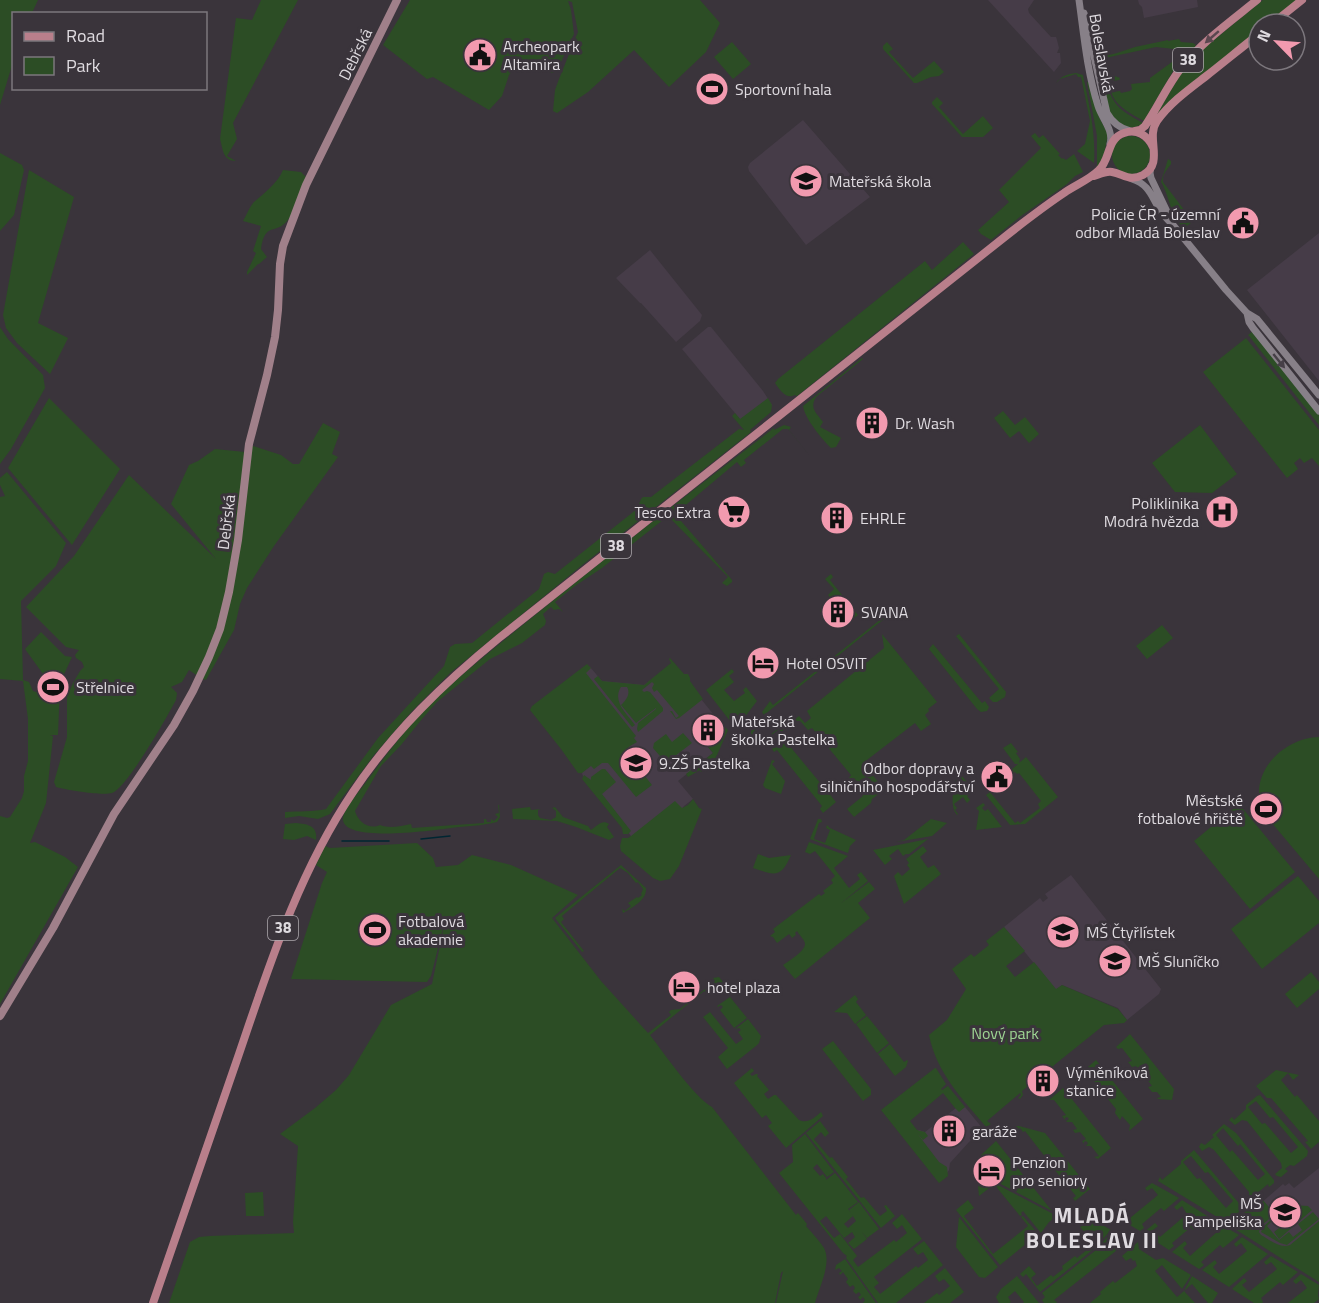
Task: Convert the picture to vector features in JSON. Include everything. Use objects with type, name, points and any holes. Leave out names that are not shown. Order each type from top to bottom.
[{"type":"main road","name":"Debřská","points":[[0,1016],[53,928],[114,814],[174,725],[193,691],[220,629],[238,540],[249,444],[275,337],[283,246],[306,185],[397,0]]},
{"type":"main road","name":"38","points":[[1109,148],[1118,135],[1140,130],[1144,126],[1176,74],[1189,58],[1206,41],[1257,0]]},
{"type":"main road","points":[[1287,12],[1302,0]]},
{"type":"main road","name":"38","points":[[1152,166],[1155,156],[1152,135],[1157,121],[1189,89],[1247,43]]},
{"type":"main road","points":[[1131,131],[1146,136],[1154,147]]},
{"type":"main road","points":[[1109,148],[1110,165],[1119,174]]},
{"type":"main road","points":[[1088,178],[1106,161],[1109,148]]},
{"type":"main road","points":[[1129,178],[1142,175],[1152,166]]},
{"type":"main road","name":"38","points":[[153,1303],[264,979],[297,895],[332,824],[387,746],[437,692],[500,638],[1002,239],[1052,201],[1088,178],[1108,172],[1129,178]]},
{"type":"street","points":[[1080,0],[1105,109],[1114,123],[1122,129],[1131,131]]},
{"type":"street","name":"Boleslavská","points":[[1080,0],[1090,80],[1101,114],[1111,133],[1109,148]]},
{"type":"street","points":[[1152,166],[1151,178],[1173,225]]},
{"type":"street","points":[[1129,178],[1149,189],[1165,217],[1247,313],[1257,319],[1319,395]]},
{"type":"street","points":[[1247,313],[1253,328],[1319,411]]},
{"type":"shaded area","points":[[988,0],[1034,0],[1028,9],[1029,13],[1051,37],[1056,37],[1057,40],[1059,48],[1057,53],[1060,53],[1061,63],[1054,72]]},
{"type":"shaded area","points":[[1138,0],[1197,0],[1198,7],[1144,18]]},
{"type":"shaded area","name":"Mateřská škola","points":[[803,120],[870,197],[806,245],[748,167]]},
{"type":"shaded area","points":[[1319,233],[1319,381],[1247,290]]},
{"type":"shaded area","points":[[650,250],[702,315],[700,321],[676,342],[616,278]]},
{"type":"shaded area","points":[[708,327],[711,327],[772,405],[749,430],[682,349]]},
{"type":"shaded area","name":"9.ZŠ Pastelka","points":[[672,663],[726,730],[726,733],[708,747],[713,753],[678,781],[693,799],[684,806],[647,856],[583,776],[535,710],[590,667],[602,681],[644,685]]},
{"type":"shaded area","name":"MŠ Čtyřlístek","points":[[1071,875],[1161,989],[1159,994],[1127,1020],[1118,1008],[1062,985],[1056,990],[1004,927],[1040,898],[1043,902],[1048,898],[1045,894]]},
{"type":"shaded area","points":[[965,1107],[983,1129],[950,1163],[947,1173],[915,1134],[919,1130],[925,1132],[956,1108],[959,1111]]},
{"type":"shaded area","name":"MŠ Pampeliška","points":[[1319,1168],[1319,1233],[1291,1256],[1237,1224],[1283,1184],[1285,1186],[1289,1183],[1294,1188]]},
{"type":"green space","points":[[0,0],[38,0],[32,12],[12,12],[12,65],[0,105]]},
{"type":"green space","points":[[261,0],[298,0],[233,123],[237,139],[227,156],[236,161],[232,161],[224,154],[220,139],[236,18],[252,20]]},
{"type":"green space","points":[[410,0],[700,0],[720,23],[706,52],[669,87],[634,50],[588,92],[557,113],[553,111],[555,90],[578,32],[572,2],[568,1],[574,34],[556,73],[517,65],[509,75],[502,96],[489,110],[433,77],[427,79],[383,45]]},
{"type":"green space","points":[[1263,0],[1297,0],[1282,12],[1248,12]]},
{"type":"green space","points":[[1247,13],[1247,41],[1152,126],[1150,125],[1182,72],[1197,54]]},
{"type":"green space","points":[[1179,39],[1181,42],[1196,45],[1173,71],[1144,121],[1122,108],[1114,98],[1106,73],[1120,78],[1111,81],[1113,92],[1130,91],[1131,84],[1150,82],[1150,78],[1183,54],[1183,50],[1156,47],[1105,58],[1098,55],[1096,49],[1100,55],[1105,56],[1135,47]]},
{"type":"green space","points":[[732,42],[751,64],[733,79],[714,57]]},
{"type":"green space","points":[[887,42],[893,49],[889,52],[913,78],[934,61],[944,72],[939,76],[914,83],[883,49]]},
{"type":"green space","points":[[1076,73],[1083,75],[1093,130],[1094,163],[1077,151],[1085,144],[1090,121],[1081,77],[1076,74],[1060,79]]},
{"type":"green space","points":[[1105,78],[1118,106],[1143,123],[1131,127],[1116,121],[1108,109],[1103,79]]},
{"type":"green space","points":[[1087,82],[1089,82],[1099,117],[1108,134],[1103,160],[1098,168],[1097,136]]},
{"type":"green space","points":[[937,97],[943,103],[939,107],[963,134],[983,116],[993,128],[983,137],[962,137],[932,104]]},
{"type":"green space","points":[[1035,133],[1039,138],[1043,135],[1062,159],[1066,160],[1074,154],[1083,172],[991,240],[978,230],[1009,202],[999,190],[1041,148],[1031,136]]},
{"type":"green space","points":[[1131,136],[1145,141],[1150,155],[1145,169],[1131,174],[1117,169],[1112,155],[1117,141]]},
{"type":"green space","points":[[0,153],[22,165],[24,170],[14,215],[0,231]]},
{"type":"green space","points":[[1168,159],[1171,164],[1164,174],[1163,182],[1191,219],[1191,223],[1184,228],[1173,212],[1161,182]]},
{"type":"green space","points":[[29,170],[74,197],[38,323],[68,338],[50,374],[17,343],[6,328],[3,315]]},
{"type":"green space","points":[[283,170],[301,172],[306,177],[287,221],[265,235],[261,249],[267,257],[247,275],[256,253],[253,251],[261,226],[243,221],[253,203],[274,184]]},
{"type":"green space","points":[[963,242],[974,254],[797,396],[786,395],[779,389],[775,383],[778,379],[925,261],[932,270]]},
{"type":"green space","points":[[0,327],[8,339],[43,375],[45,388],[11,449],[0,464]]},
{"type":"green space","points":[[1253,331],[1319,414],[1319,425],[1248,335]]},
{"type":"green space","points":[[1246,338],[1319,430],[1319,466],[1312,458],[1304,463],[1300,458],[1294,463],[1298,469],[1287,478],[1203,372]]},
{"type":"green space","points":[[862,358],[814,401],[815,411],[823,422],[820,427],[841,438],[836,447],[831,448],[810,423],[803,406]]},
{"type":"green space","points":[[49,398],[120,469],[72,545],[8,468]]},
{"type":"green space","points":[[768,398],[772,405],[771,412],[750,430],[751,432],[450,673],[412,711],[374,755],[330,814],[318,819],[299,816],[285,818],[285,812],[326,809],[378,738],[444,666],[450,647],[455,644],[472,643],[539,589],[544,574],[548,572],[555,574],[637,509],[643,497],[651,497],[739,429],[744,430],[732,416],[735,413],[740,419]]},
{"type":"green space","points":[[1003,411],[1015,425],[1025,417],[1039,434],[1029,443],[1019,431],[1010,438],[994,418]]},
{"type":"green space","points":[[323,423],[340,432],[332,454],[338,457],[247,588],[240,604],[234,630],[206,680],[200,678],[221,629],[250,445],[281,455],[293,464],[299,464]]},
{"type":"green space","points":[[784,425],[791,427],[789,430],[809,455],[788,429],[783,429],[744,460],[746,463],[741,467],[737,462],[675,514],[732,580],[732,582],[727,586],[722,583],[728,577],[668,516],[555,602],[563,612],[551,607],[543,614],[545,625],[522,643],[490,659],[437,702],[381,766],[355,811],[361,822],[368,826],[392,827],[411,824],[412,828],[484,823],[484,819],[491,822],[491,819],[494,821],[498,817],[495,814],[499,813],[499,805],[500,817],[497,822],[392,833],[358,831],[348,827],[343,816],[351,802],[398,740],[436,698],[465,672],[637,534],[774,428],[774,430]]},
{"type":"green space","points":[[1200,425],[1237,474],[1212,493],[1175,492],[1152,463]]},
{"type":"green space","points":[[215,449],[245,452],[236,541],[224,608],[199,677],[189,670],[182,682],[171,687],[177,693],[176,700],[146,751],[119,788],[112,793],[101,794],[56,787],[54,782],[67,737],[67,697],[84,667],[75,655],[79,650],[66,647],[26,607],[74,556],[129,475],[216,559],[171,504],[189,465]]},
{"type":"green space","points":[[7,472],[66,543],[56,566],[21,601],[23,680],[29,682],[33,691],[46,692],[43,674],[25,649],[41,632],[65,656],[72,657],[60,683],[58,735],[50,735],[53,736],[46,803],[30,843],[35,842],[65,857],[78,867],[0,1004],[0,816],[10,817],[22,798],[28,761],[28,719],[23,681],[0,679],[0,497],[5,496],[0,485],[0,478]]},
{"type":"green space","points":[[831,574],[833,577],[830,580],[858,615],[854,618],[852,615],[854,612],[843,601],[825,616],[827,620],[820,611],[834,602],[828,595],[834,589],[825,579]]},
{"type":"green space","points":[[884,609],[889,615],[764,715],[762,712],[770,701],[773,705],[881,619],[879,614]]},
{"type":"green space","points":[[1162,625],[1173,638],[1147,659],[1136,646]]},
{"type":"green space","points":[[882,634],[937,702],[928,709],[925,715],[931,724],[921,731],[915,723],[863,763],[879,783],[860,785],[856,780],[852,782],[849,778],[851,775],[812,728],[808,730],[800,721],[795,721],[781,732],[779,729],[768,738],[770,741],[767,743],[759,739],[762,737],[765,739],[779,728],[771,718],[754,731],[753,735],[751,734],[751,731],[769,715],[781,730],[799,716],[805,723],[811,718],[807,711],[884,648]]},
{"type":"green space","points":[[959,634],[1006,692],[1005,697],[997,702],[989,698],[999,689],[956,636]]},
{"type":"green space","points":[[933,644],[982,703],[985,701],[989,707],[987,711],[981,712],[977,709],[929,649]]},
{"type":"green space","points":[[670,658],[684,674],[688,674],[690,681],[703,699],[676,719],[670,711],[676,718],[679,716],[657,690],[654,692],[652,682],[642,690],[650,692],[663,711],[638,732],[638,723],[656,708],[636,723],[621,705],[628,692],[627,687],[621,687],[619,702],[624,711],[635,725],[632,727],[594,679],[598,676],[602,681],[644,685],[671,663]]},
{"type":"green space","points":[[587,664],[591,668],[586,673],[636,736],[634,738],[637,742],[625,751],[652,785],[636,797],[608,763],[602,763],[594,769],[591,766],[582,773],[578,773],[530,710],[532,706]]},
{"type":"green space","points":[[732,669],[734,672],[729,676],[734,682],[724,690],[734,701],[745,693],[743,690],[746,687],[757,701],[737,724],[730,721],[706,690]]},
{"type":"green space","points":[[721,723],[728,730],[714,762],[701,772],[700,770],[688,777],[686,774],[713,753],[708,747],[722,736],[716,727]]},
{"type":"green space","points":[[683,733],[692,743],[666,763],[653,748],[654,743],[666,734],[672,742]]},
{"type":"green space","points":[[1319,737],[1319,879],[1266,816],[1260,802],[1259,788],[1263,775],[1279,752],[1291,744]]},
{"type":"green space","points":[[783,738],[836,802],[823,813],[820,809],[822,806],[777,750],[774,752],[772,749]]},
{"type":"green space","points":[[1011,743],[1018,752],[1016,753],[1020,759],[1019,763],[1026,757],[1058,797],[1025,824],[1010,825],[986,795],[990,792],[1015,823],[1018,821],[1020,823],[1040,808],[1038,804],[1041,801],[1019,773],[1015,772],[1007,778],[1005,775],[1018,764],[1015,764],[1003,748]]},
{"type":"green space","points":[[772,760],[775,761],[772,764],[785,781],[781,794],[763,785]]},
{"type":"green space","points":[[605,769],[616,782],[602,794],[631,831],[628,834],[623,834],[622,828],[582,779],[584,775],[591,780],[591,777]]},
{"type":"green space","points":[[958,771],[974,791],[967,796],[970,800],[967,803],[963,797],[954,804],[957,808],[955,810],[957,815],[954,811],[953,800]]},
{"type":"green space","points":[[880,785],[884,790],[854,817],[847,809],[863,796],[859,790]]},
{"type":"green space","points":[[693,799],[702,809],[679,866],[670,879],[660,881],[653,878],[621,851],[622,838],[631,836],[675,801],[682,808]]},
{"type":"green space","points":[[983,803],[985,805],[982,808],[985,811],[988,809],[1002,827],[976,830],[979,811],[976,808]]},
{"type":"green space","points":[[1239,804],[1295,872],[1250,909],[1194,841]]},
{"type":"green space","points":[[530,807],[531,810],[541,809],[538,810],[540,818],[551,820],[556,817],[556,811],[552,808],[555,807],[563,817],[588,826],[591,830],[604,822],[609,824],[607,827],[614,837],[609,840],[557,821],[513,819],[512,809]]},
{"type":"green space","points":[[818,819],[822,822],[819,823],[814,839],[825,843],[830,830],[826,828],[827,825],[856,840],[850,846],[848,853],[810,839]]},
{"type":"green space","points":[[931,819],[947,823],[932,836],[896,842],[904,840]]},
{"type":"green space","points":[[296,823],[314,829],[316,840],[307,836],[294,840],[283,839],[285,824]]},
{"type":"green space","points":[[928,839],[903,856],[898,849],[889,856],[892,859],[885,865],[873,850]]},
{"type":"green space","points":[[809,842],[848,856],[834,868],[849,888],[860,879],[857,875],[861,872],[868,881],[840,904],[869,882],[875,889],[858,903],[870,918],[795,979],[783,965],[802,950],[804,941],[797,931],[792,938],[789,934],[777,943],[770,936],[775,932],[773,929],[819,894],[821,896],[825,893],[823,891],[833,883],[831,880],[835,876],[815,851],[810,854],[805,852]]},
{"type":"green space","points":[[417,843],[433,858],[436,867],[458,865],[472,855],[511,865],[578,895],[552,918],[601,981],[648,1033],[671,1015],[669,1012],[671,1010],[680,1009],[715,981],[713,978],[719,977],[723,982],[708,995],[704,991],[650,1035],[688,1085],[712,1107],[824,1248],[826,1268],[815,1303],[776,1303],[783,1271],[775,1303],[169,1303],[190,1242],[199,1237],[210,1236],[294,1233],[298,1146],[280,1134],[315,1108],[349,1075],[391,1005],[432,984],[446,916],[431,976],[427,982],[291,979],[327,872],[316,865],[325,846],[330,848]]},
{"type":"green space","points":[[923,846],[927,851],[920,857],[928,868],[934,865],[941,874],[904,904],[894,876],[898,872],[902,876],[910,869],[906,859]]},
{"type":"green space","points":[[758,854],[769,858],[791,855],[780,872],[772,873],[753,868]]},
{"type":"green space","points":[[621,865],[646,888],[646,892],[639,903],[623,913],[622,909],[625,911],[631,906],[628,903],[642,895],[643,889],[620,868],[562,916],[564,919],[561,922],[584,951],[582,952],[555,918]]},
{"type":"green space","points":[[1298,876],[1319,901],[1319,923],[1262,969],[1231,929]]},
{"type":"green space","name":"Nový park","points":[[1004,927],[1025,951],[1006,966],[1015,977],[1034,962],[1056,989],[1062,985],[1118,1009],[1127,1020],[1124,1023],[1104,1025],[1053,1066],[1059,1077],[1058,1079],[1054,1078],[1057,1076],[1051,1068],[1022,1091],[1023,1095],[1020,1099],[1018,1098],[1020,1093],[987,1121],[991,1124],[986,1127],[944,1074],[929,1035],[947,1020],[966,989],[952,969],[971,954],[974,957],[989,945],[986,941]]},
{"type":"green space","points":[[1311,972],[1319,982],[1319,989],[1297,1008],[1285,994]]},
{"type":"green space","points":[[855,995],[858,999],[856,1002],[866,1015],[855,1024],[847,1013],[834,1012]]},
{"type":"green space","points":[[730,997],[747,1018],[734,1028],[720,1010],[723,1007],[717,1006]]},
{"type":"green space","points":[[710,1012],[736,1044],[743,1039],[738,1032],[741,1030],[735,1029],[748,1019],[761,1036],[756,1046],[727,1069],[718,1057],[728,1048],[703,1017]]},
{"type":"green space","points":[[867,1016],[889,1043],[877,1053],[856,1024]]},
{"type":"green space","points":[[1130,1034],[1174,1089],[1172,1100],[1158,1099],[1161,1097],[1148,1087],[1152,1086],[1147,1079],[1142,1079],[1138,1075],[1142,1074],[1136,1066],[1132,1067],[1128,1062],[1132,1061],[1122,1048],[1116,1047]]},
{"type":"green space","points":[[833,1041],[871,1089],[871,1095],[863,1101],[822,1049]]},
{"type":"green space","points":[[890,1044],[904,1062],[908,1061],[906,1067],[895,1076],[878,1054]]},
{"type":"green space","points":[[1096,1060],[1143,1119],[1129,1131],[1130,1125],[1122,1116],[1120,1120],[1115,1113],[1116,1109],[1104,1094],[1102,1097],[1097,1091],[1099,1087],[1087,1072],[1084,1075],[1082,1072]]},
{"type":"green space","points":[[752,1068],[754,1071],[750,1074],[752,1076],[758,1074],[757,1076],[769,1090],[764,1094],[768,1099],[776,1095],[799,1120],[808,1121],[821,1112],[823,1116],[786,1148],[768,1126],[772,1123],[766,1115],[762,1118],[734,1083]]},
{"type":"green space","points":[[936,1068],[946,1084],[941,1089],[948,1086],[965,1107],[959,1112],[943,1093],[910,1121],[917,1130],[925,1132],[928,1136],[923,1140],[917,1133],[939,1162],[947,1167],[948,1176],[939,1183],[881,1110]]},
{"type":"green space","points":[[1276,1070],[1299,1075],[1293,1080],[1288,1073],[1281,1080],[1319,1121],[1319,1142],[1311,1149],[1305,1142],[1308,1141],[1271,1098],[1267,1098],[1256,1086]]},
{"type":"green space","points":[[1063,1088],[1111,1148],[1098,1159],[1094,1157],[1099,1156],[1091,1146],[1086,1146],[1088,1143],[1086,1141],[1084,1144],[1082,1141],[1086,1139],[1080,1132],[1075,1133],[1073,1130],[1077,1129],[1072,1122],[1067,1122],[1069,1119],[1067,1117],[1065,1120],[1062,1116],[1066,1115],[1054,1100],[1049,1100]]},
{"type":"green space","points":[[1260,1095],[1308,1151],[1307,1156],[1294,1166],[1290,1165],[1285,1169],[1288,1171],[1281,1177],[1275,1174],[1282,1168],[1281,1163],[1247,1121],[1242,1120],[1235,1125],[1229,1120],[1232,1117],[1234,1120]],"holes":[[[1256,1101],[1270,1118],[1273,1117],[1298,1147],[1291,1153],[1248,1107]]]},
{"type":"green space","points":[[820,1121],[829,1133],[825,1137],[821,1132],[814,1139],[848,1177],[846,1179],[861,1198],[864,1197],[880,1216],[887,1211],[884,1206],[886,1205],[895,1216],[881,1228],[806,1133]]},
{"type":"green space","points":[[1224,1124],[1236,1133],[1274,1180],[1274,1183],[1269,1187],[1268,1184],[1249,1200],[1250,1203],[1245,1205],[1243,1203],[1249,1196],[1249,1192],[1214,1150],[1209,1147],[1202,1151],[1199,1147],[1201,1143],[1205,1145],[1214,1137],[1212,1135]],"holes":[[[1223,1128],[1238,1146],[1240,1144],[1265,1174],[1258,1180],[1216,1135]]]},
{"type":"green space","points":[[1016,1126],[1045,1133],[1090,1189],[1075,1201],[1073,1198],[1076,1196],[1054,1169],[1051,1171],[1050,1166],[1044,1161],[1046,1158],[1025,1131],[1023,1132]]},
{"type":"green space","points":[[805,1134],[834,1172],[827,1177],[817,1164],[813,1168],[820,1176],[823,1174],[826,1180],[835,1173],[858,1202],[848,1209],[851,1214],[849,1210],[859,1202],[879,1229],[867,1238],[862,1232],[867,1239],[854,1249],[848,1243],[855,1237],[852,1232],[844,1238],[826,1216],[820,1221],[834,1238],[840,1234],[857,1256],[853,1260],[858,1267],[907,1233],[902,1225],[897,1229],[892,1223],[902,1214],[922,1239],[874,1277],[879,1283],[874,1287],[880,1294],[916,1266],[918,1268],[928,1260],[923,1252],[918,1255],[913,1249],[924,1241],[943,1265],[896,1303],[878,1303],[846,1258],[847,1256],[779,1173],[793,1162],[792,1145]],"holes":[[[853,1216],[856,1221],[848,1228],[844,1224]]]},
{"type":"green space","points":[[996,1141],[1052,1211],[997,1182],[979,1196],[978,1186],[984,1188],[1003,1171],[1003,1166],[994,1155],[990,1154],[984,1159],[981,1155]]},
{"type":"green space","points":[[1194,1150],[1243,1208],[1227,1223],[1158,1181],[1160,1177],[1162,1180],[1181,1164],[1181,1161]],"holes":[[[1191,1156],[1205,1173],[1208,1172],[1233,1201],[1226,1208],[1183,1162]]]},
{"type":"green space","points":[[1152,1183],[1179,1198],[1164,1211],[1161,1208],[1142,1224],[1144,1228],[1140,1231],[1113,1215],[1115,1213],[1118,1216],[1126,1204],[1128,1207],[1124,1211],[1130,1218],[1158,1195],[1152,1188],[1147,1191],[1145,1188]]},
{"type":"green space","points":[[996,1186],[1057,1216],[1041,1233],[1023,1211],[1020,1216],[998,1189]]},
{"type":"green space","points":[[263,1192],[264,1216],[246,1216],[245,1193]]},
{"type":"green space","points":[[1262,1199],[1275,1214],[1261,1226],[1259,1232],[1279,1245],[1290,1245],[1319,1221],[1319,1282],[1230,1226]]},
{"type":"green space","points":[[968,1200],[974,1208],[964,1216],[993,1254],[1028,1226],[1021,1217],[1023,1216],[1039,1235],[1000,1265],[956,1210]]},
{"type":"green space","points":[[1182,1200],[1209,1217],[1193,1230],[1191,1227],[1172,1243],[1174,1246],[1169,1250],[1143,1233],[1155,1223],[1158,1226],[1153,1230],[1160,1237],[1187,1214],[1182,1206],[1177,1210],[1174,1207]]},
{"type":"green space","points":[[1291,1205],[1308,1206],[1312,1210],[1279,1239],[1274,1232],[1283,1225],[1287,1229],[1285,1226],[1298,1215],[1292,1207],[1280,1215]]},
{"type":"green space","points":[[1313,1212],[1319,1219],[1287,1245],[1261,1232],[1263,1227],[1276,1215],[1267,1226],[1279,1240],[1289,1232],[1293,1237],[1302,1230],[1298,1224]]},
{"type":"green space","points":[[959,1217],[998,1267],[985,1278],[979,1277],[956,1247]]},
{"type":"green space","points":[[1212,1219],[1239,1235],[1223,1248],[1220,1245],[1201,1262],[1204,1265],[1199,1269],[1172,1252],[1185,1241],[1187,1244],[1183,1248],[1190,1256],[1217,1232],[1211,1225],[1207,1228],[1204,1225]]},
{"type":"green space","points":[[1094,1220],[1111,1230],[1095,1248],[1040,1292],[1026,1274],[1023,1277],[1020,1274],[1029,1266],[1036,1274],[1031,1278],[1037,1286],[1051,1275],[1053,1277],[1063,1269],[1062,1266],[1075,1256],[1077,1258],[1099,1240],[1093,1233],[1088,1236],[1080,1227]]},
{"type":"green space","points":[[1112,1231],[1123,1238],[1130,1237],[1135,1240],[1129,1245],[1126,1243],[1054,1300],[1056,1303],[1044,1303],[1042,1300],[1045,1297],[1042,1293],[1096,1250]]},
{"type":"green space","points":[[1242,1237],[1268,1254],[1229,1287],[1202,1270],[1215,1260],[1217,1263],[1213,1267],[1219,1274],[1247,1251],[1241,1243],[1236,1247],[1234,1244]]},
{"type":"green space","points":[[1138,1242],[1139,1249],[1156,1260],[1163,1258],[1191,1275],[1182,1289],[1162,1265],[1155,1271],[1177,1297],[1184,1291],[1195,1303],[1090,1303],[1113,1281],[1115,1283],[1137,1266],[1135,1260],[1131,1258],[1126,1261],[1122,1256]]},
{"type":"green space","points":[[1271,1256],[1298,1272],[1283,1285],[1280,1282],[1261,1298],[1262,1303],[1254,1303],[1232,1289],[1244,1278],[1247,1281],[1242,1285],[1249,1292],[1277,1269],[1271,1262],[1266,1265],[1264,1262]]},
{"type":"green space","points":[[845,1259],[876,1303],[863,1303],[865,1300],[863,1297],[860,1300],[858,1297],[861,1295],[853,1291],[855,1288],[853,1285],[850,1287],[846,1282],[848,1279],[843,1272],[840,1275],[842,1271],[839,1268],[835,1270],[836,1265]]},
{"type":"green space","points":[[945,1268],[964,1292],[950,1303],[924,1303],[950,1286],[944,1279],[939,1282],[935,1276]]},
{"type":"green space","points":[[1301,1274],[1319,1285],[1319,1299],[1314,1303],[1288,1303],[1307,1288],[1301,1280],[1296,1284],[1293,1281]]},
{"type":"green space","points":[[1017,1276],[1039,1303],[1023,1303],[1015,1291],[1008,1297],[1011,1302],[999,1303],[996,1297],[1001,1289]]},
{"type":"green space","points":[[1192,1276],[1218,1293],[1212,1303],[1208,1303],[1192,1284],[1184,1291]]},
{"type":"waterway","points":[[421,839],[450,836]]},
{"type":"waterway","points":[[342,841],[389,841]]},
{"type":"place","name":"Archeopark Altamira","points":[[480,55]]},
{"type":"place","name":"Sportovní hala","points":[[712,89]]},
{"type":"place","name":"Mateřská škola","points":[[806,181]]},
{"type":"place","name":"Policie ČR - územní odbor Mladá Boleslav","points":[[1243,223]]},
{"type":"place","name":"Dr. Wash","points":[[872,423]]},
{"type":"place","name":"Tesco Extra","points":[[734,512]]},
{"type":"place","name":"Poliklinika Modrá hvězda","points":[[1222,512]]},
{"type":"place","name":"EHRLE","points":[[837,518]]},
{"type":"place","name":"SVANA","points":[[838,612]]},
{"type":"place","name":"Hotel OSVIT","points":[[763,663]]},
{"type":"place","name":"Střelnice","points":[[53,687]]},
{"type":"place","name":"Mateřská školka Pastelka","points":[[708,730]]},
{"type":"place","name":"9.ZŠ Pastelka","points":[[636,763]]},
{"type":"place","name":"Odbor dopravy a silničního hospodářství","points":[[997,777]]},
{"type":"place","name":"Městské fotbalové hřiště","points":[[1266,809]]},
{"type":"place","name":"Fotbalová akademie","points":[[375,930]]},
{"type":"place","name":"MŠ Čtyřlístek","points":[[1063,932]]},
{"type":"place","name":"MŠ Sluníčko","points":[[1115,961]]},
{"type":"place","name":"hotel plaza","points":[[684,987]]},
{"type":"place","name":"Výměníková stanice","points":[[1043,1081]]},
{"type":"place","name":"garáže","points":[[949,1131]]},
{"type":"place","name":"Penzion pro seniory","points":[[989,1171]]},
{"type":"place","name":"MŠ Pampeliška","points":[[1285,1212]]},
{"type":"district","name":"MLADÁ BOLESLAV II","points":[[1092,1228]]}]
